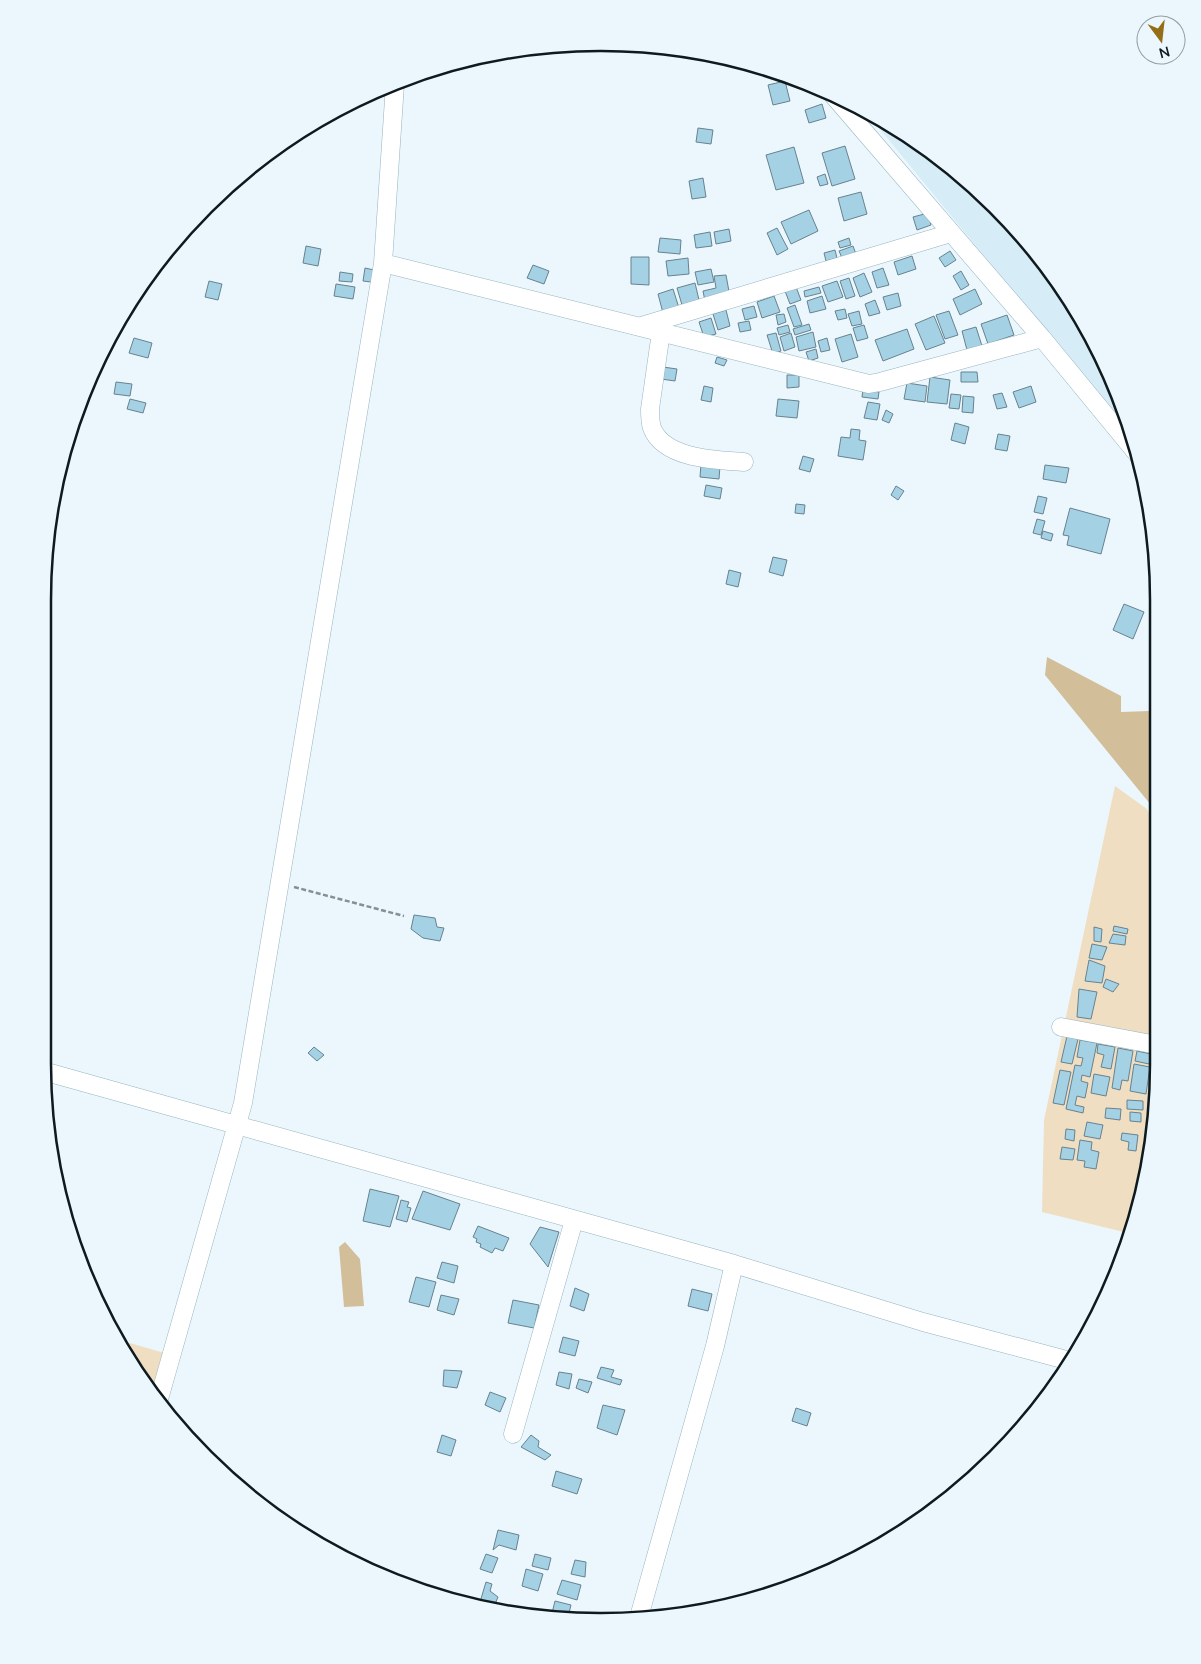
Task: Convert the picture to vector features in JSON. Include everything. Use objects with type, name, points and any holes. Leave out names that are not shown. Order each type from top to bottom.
[{"type":"street","points":[[161,1392],[243,1103],[383,264],[395,91]]},
{"type":"street","points":[[845,109],[1042,338],[1126,440]]},
{"type":"street","points":[[641,326],[951,233]]},
{"type":"street","points":[[383,264],[641,326],[869,384],[1042,338]]},
{"type":"street","points":[[661,332],[650,409],[650,421],[655,433],[669,446],[690,457],[744,462]]},
{"type":"street","points":[[1061,1026],[1150,1043]]},
{"type":"street","points":[[51,1073],[734,1264],[923,1322],[1063,1359]]},
{"type":"street","points":[[513,1434],[574,1220]]},
{"type":"street","points":[[641,1611],[715,1346],[734,1264]]},
{"type":"path","points":[[280,884],[404,916]]},
{"type":"shaded area","points":[[878,127],[906,144],[963,188],[1013,238],[1057,295],[1076,326],[1108,390],[1120,421]]},
{"type":"shaded area","points":[[1047,657],[1121,696],[1121,712],[1149,711],[1150,709],[1150,804],[1045,675]]},
{"type":"shaded area","points":[[1115,786],[1147,809],[1150,816],[1149,1099],[1139,1171],[1123,1232],[1042,1212],[1044,1120]]},
{"type":"shaded area","points":[[345,1242],[360,1259],[364,1306],[344,1307],[339,1247]]},
{"type":"shaded area","points":[[128,1343],[168,1354],[158,1388]]},
{"type":"building","points":[[782,82],[786,83],[790,101],[773,105],[768,85]]},
{"type":"building","points":[[822,104],[826,118],[809,123],[805,110]]},
{"type":"building","points":[[698,128],[713,130],[711,144],[696,142]]},
{"type":"building","points":[[845,146],[855,179],[832,186],[822,153]]},
{"type":"building","points":[[794,147],[804,183],[776,190],[766,155]]},
{"type":"building","points":[[825,174],[828,184],[820,186],[817,177]]},
{"type":"building","points":[[703,178],[706,197],[692,199],[689,181]]},
{"type":"building","points":[[861,192],[867,214],[844,221],[838,198]]},
{"type":"building","points":[[809,210],[818,231],[791,244],[781,222]]},
{"type":"building","points":[[928,213],[931,225],[917,230],[913,217]]},
{"type":"building","points":[[777,228],[788,249],[777,255],[767,233]]},
{"type":"building","points":[[729,229],[731,241],[716,244],[714,232]]},
{"type":"building","points":[[710,232],[712,246],[696,248],[694,235]]},
{"type":"building","points":[[660,238],[681,240],[680,254],[658,252]]},
{"type":"building","points":[[849,238],[851,245],[840,248],[838,242]]},
{"type":"building","points":[[306,246],[321,249],[318,266],[303,263]]},
{"type":"building","points":[[853,246],[856,254],[842,258],[839,251]]},
{"type":"building","points":[[835,250],[837,258],[826,261],[824,253]]},
{"type":"building","points":[[950,251],[956,260],[945,267],[939,258]]},
{"type":"building","points":[[912,256],[916,269],[898,275],[894,262]]},
{"type":"building","points":[[631,257],[649,257],[649,285],[631,284]]},
{"type":"building","points":[[688,258],[689,274],[668,276],[666,261]]},
{"type":"building","points":[[533,265],[549,271],[544,284],[527,278]]},
{"type":"building","points":[[365,268],[374,270],[371,282],[363,281]]},
{"type":"building","points":[[883,268],[889,285],[877,288],[872,272]]},
{"type":"building","points":[[711,269],[714,282],[698,285],[695,272]]},
{"type":"building","points":[[961,271],[969,285],[961,290],[953,276]]},
{"type":"building","points":[[340,272],[353,274],[352,282],[339,281]]},
{"type":"building","points":[[864,273],[872,292],[860,297],[853,278]]},
{"type":"building","points":[[726,275],[730,297],[705,301],[703,291],[716,288],[714,276]]},
{"type":"building","points":[[849,278],[855,296],[846,299],[840,281]]},
{"type":"building","points":[[209,281],[222,284],[218,300],[205,297]]},
{"type":"building","points":[[837,281],[843,297],[828,302],[822,286]]},
{"type":"building","points":[[695,283],[699,300],[682,305],[677,288]]},
{"type":"building","points":[[336,284],[355,287],[353,299],[334,296]]},
{"type":"building","points":[[796,287],[801,300],[790,304],[785,291]]},
{"type":"building","points":[[819,287],[821,293],[805,297],[804,291]]},
{"type":"building","points":[[673,289],[679,308],[663,313],[658,294]]},
{"type":"building","points":[[975,289],[982,304],[960,315],[953,299]]},
{"type":"building","points":[[898,293],[901,306],[887,310],[883,297]]},
{"type":"building","points":[[774,296],[780,312],[762,318],[757,302]]},
{"type":"building","points":[[822,296],[826,309],[810,313],[807,301]]},
{"type":"building","points":[[875,300],[880,313],[869,316],[865,304]]},
{"type":"building","points":[[795,305],[802,325],[794,327],[787,308]]},
{"type":"building","points":[[754,306],[757,317],[745,320],[742,309]]},
{"type":"building","points":[[845,309],[847,318],[838,320],[835,311]]},
{"type":"building","points":[[726,310],[730,326],[718,330],[713,314]]},
{"type":"building","points":[[859,311],[862,324],[852,326],[848,314]]},
{"type":"building","points":[[949,311],[958,335],[945,339],[936,315]]},
{"type":"building","points":[[784,314],[786,322],[778,325],[776,315]]},
{"type":"building","points":[[1007,315],[1014,335],[988,344],[981,324]]},
{"type":"building","points":[[934,316],[945,343],[926,350],[915,324]]},
{"type":"building","points":[[711,318],[716,334],[704,337],[699,322]]},
{"type":"building","points":[[749,321],[751,330],[740,332],[738,323]]},
{"type":"building","points":[[809,324],[811,330],[795,335],[793,329]]},
{"type":"building","points":[[788,325],[790,332],[779,335],[777,328]]},
{"type":"building","points":[[864,325],[868,338],[857,341],[853,328]]},
{"type":"building","points":[[976,327],[982,346],[967,350],[962,331]]},
{"type":"building","points":[[907,329],[914,349],[883,361],[875,340]]},
{"type":"building","points":[[813,332],[816,347],[799,351],[796,337]]},
{"type":"building","points":[[776,333],[781,351],[773,354],[767,335]]},
{"type":"building","points":[[791,333],[795,347],[784,351],[780,337]]},
{"type":"building","points":[[851,334],[858,357],[842,362],[835,339]]},
{"type":"building","points":[[134,338],[152,343],[148,358],[129,353]]},
{"type":"building","points":[[827,338],[830,350],[821,352],[818,341]]},
{"type":"building","points":[[816,349],[818,358],[809,361],[806,352]]},
{"type":"building","points":[[717,357],[727,360],[724,366],[715,363]]},
{"type":"building","points":[[663,367],[677,369],[675,381],[661,379]]},
{"type":"building","points":[[961,372],[977,372],[978,382],[961,382]]},
{"type":"building","points":[[787,375],[799,375],[799,387],[787,388]]},
{"type":"building","points":[[930,377],[950,380],[947,404],[927,402]]},
{"type":"building","points":[[116,382],[132,384],[130,396],[114,394]]},
{"type":"building","points":[[907,383],[927,386],[925,402],[904,399]]},
{"type":"building","points":[[704,386],[713,388],[711,402],[701,400]]},
{"type":"building","points":[[1031,386],[1036,402],[1019,408],[1013,392]]},
{"type":"building","points":[[863,389],[879,392],[878,399],[862,397]]},
{"type":"building","points":[[1002,393],[1007,407],[997,409],[993,395]]},
{"type":"building","points":[[951,394],[961,395],[959,409],[949,408]]},
{"type":"building","points":[[963,396],[974,397],[973,413],[962,412]]},
{"type":"building","points":[[130,399],[146,403],[143,413],[127,409]]},
{"type":"building","points":[[778,399],[799,401],[797,418],[776,416]]},
{"type":"building","points":[[868,402],[880,404],[877,420],[864,418]]},
{"type":"building","points":[[886,410],[893,414],[889,423],[882,420]]},
{"type":"building","points":[[955,423],[969,427],[965,444],[951,440]]},
{"type":"building","points":[[851,429],[860,430],[859,440],[866,441],[863,460],[838,456],[841,437],[850,438]]},
{"type":"building","points":[[998,434],[1010,436],[1007,451],[995,449]]},
{"type":"building","points":[[803,456],[814,459],[810,472],[799,469]]},
{"type":"building","points":[[701,464],[720,466],[719,479],[700,477]]},
{"type":"building","points":[[1045,465],[1069,468],[1066,483],[1043,479]]},
{"type":"building","points":[[706,485],[722,488],[720,499],[704,496]]},
{"type":"building","points":[[896,486],[904,491],[898,500],[891,495]]},
{"type":"building","points":[[1038,496],[1047,498],[1043,514],[1034,512]]},
{"type":"building","points":[[796,504],[805,505],[804,514],[795,513]]},
{"type":"building","points":[[1070,508],[1110,519],[1101,554],[1067,545],[1069,536],[1063,535]]},
{"type":"building","points":[[1037,519],[1045,521],[1041,535],[1033,533]]},
{"type":"building","points":[[1043,531],[1053,534],[1051,541],[1041,538]]},
{"type":"building","points":[[773,557],[787,560],[783,576],[769,572]]},
{"type":"building","points":[[729,570],[741,573],[738,587],[726,584]]},
{"type":"building","points":[[1124,604],[1144,612],[1133,639],[1113,630]]},
{"type":"building","points":[[414,915],[435,918],[437,927],[444,928],[440,941],[423,938],[411,929]]},
{"type":"building","points":[[1114,926],[1128,929],[1127,934],[1113,931]]},
{"type":"building","points":[[1094,927],[1102,929],[1101,942],[1094,941]]},
{"type":"building","points":[[1113,934],[1126,936],[1125,945],[1109,943]]},
{"type":"building","points":[[1092,944],[1107,947],[1102,960],[1089,958]]},
{"type":"building","points":[[1089,960],[1105,966],[1102,983],[1085,981]]},
{"type":"building","points":[[1106,979],[1119,984],[1113,992],[1103,987]]},
{"type":"building","points":[[1079,989],[1097,992],[1091,1019],[1077,1017]]},
{"type":"building","points":[[1067,1036],[1078,1039],[1072,1064],[1061,1062]]},
{"type":"building","points":[[1080,1040],[1097,1043],[1090,1077],[1082,1075],[1081,1081],[1088,1083],[1085,1098],[1077,1096],[1075,1105],[1084,1107],[1083,1113],[1066,1109],[1075,1065],[1081,1066],[1083,1058],[1077,1057]]},
{"type":"building","points":[[1098,1044],[1115,1047],[1111,1069],[1101,1067],[1104,1055],[1097,1053]]},
{"type":"building","points":[[314,1047],[324,1055],[317,1061],[308,1053]]},
{"type":"building","points":[[1118,1048],[1133,1051],[1128,1081],[1122,1080],[1120,1090],[1112,1088]]},
{"type":"building","points":[[1137,1051],[1150,1054],[1149,1064],[1135,1061]]},
{"type":"building","points":[[1134,1064],[1150,1067],[1146,1094],[1130,1091]]},
{"type":"building","points":[[1060,1070],[1071,1072],[1064,1105],[1053,1103]]},
{"type":"building","points":[[1094,1074],[1110,1077],[1106,1096],[1091,1093]]},
{"type":"building","points":[[1127,1100],[1143,1101],[1143,1110],[1127,1109]]},
{"type":"building","points":[[1106,1108],[1121,1109],[1120,1120],[1105,1118]]},
{"type":"building","points":[[1130,1112],[1141,1113],[1141,1122],[1130,1121]]},
{"type":"building","points":[[1087,1122],[1103,1125],[1100,1139],[1084,1136]]},
{"type":"building","points":[[1066,1129],[1075,1130],[1074,1141],[1065,1139]]},
{"type":"building","points":[[1122,1133],[1138,1135],[1136,1151],[1128,1150],[1129,1142],[1121,1140]]},
{"type":"building","points":[[1080,1140],[1092,1142],[1091,1150],[1099,1152],[1096,1169],[1084,1167],[1085,1161],[1077,1160]]},
{"type":"building","points":[[1062,1147],[1075,1149],[1073,1160],[1060,1159]]},
{"type":"building","points":[[370,1189],[399,1196],[390,1227],[363,1221]]},
{"type":"building","points":[[423,1191],[460,1204],[450,1230],[412,1219]]},
{"type":"building","points":[[401,1200],[409,1202],[407,1207],[411,1208],[407,1222],[396,1219]]},
{"type":"building","points":[[478,1226],[509,1238],[503,1251],[495,1248],[492,1253],[480,1247],[481,1244],[476,1242],[477,1239],[473,1237]]},
{"type":"building","points":[[540,1227],[559,1232],[548,1267],[530,1244]]},
{"type":"building","points":[[442,1262],[458,1266],[454,1283],[437,1278]]},
{"type":"building","points":[[416,1277],[436,1282],[429,1307],[409,1302]]},
{"type":"building","points":[[575,1288],[589,1294],[584,1311],[570,1306]]},
{"type":"building","points":[[692,1289],[712,1294],[708,1311],[688,1306]]},
{"type":"building","points":[[441,1295],[459,1299],[454,1315],[437,1310]]},
{"type":"building","points":[[513,1300],[539,1305],[534,1328],[508,1323]]},
{"type":"building","points":[[563,1337],[579,1341],[575,1356],[559,1352]]},
{"type":"building","points":[[601,1367],[614,1370],[611,1377],[622,1380],[620,1385],[597,1378]]},
{"type":"building","points":[[444,1370],[462,1371],[457,1388],[443,1386]]},
{"type":"building","points":[[559,1372],[572,1374],[569,1389],[556,1385]]},
{"type":"building","points":[[579,1379],[592,1382],[588,1393],[576,1388]]},
{"type":"building","points":[[490,1392],[506,1398],[500,1412],[485,1405]]},
{"type":"building","points":[[603,1405],[625,1410],[617,1435],[597,1428]]},
{"type":"building","points":[[796,1408],[811,1413],[807,1426],[792,1421]]},
{"type":"building","points":[[442,1435],[456,1440],[451,1456],[437,1452]]},
{"type":"building","points":[[531,1435],[539,1441],[538,1447],[551,1455],[545,1460],[521,1447]]},
{"type":"building","points":[[556,1471],[582,1479],[577,1494],[552,1486]]},
{"type":"building","points":[[498,1530],[519,1535],[516,1550],[499,1545],[493,1550]]},
{"type":"building","points":[[486,1554],[498,1558],[492,1573],[480,1569]]},
{"type":"building","points":[[535,1554],[551,1558],[548,1570],[532,1566]]},
{"type":"building","points":[[575,1560],[586,1562],[585,1577],[571,1574]]},
{"type":"building","points":[[526,1569],[543,1574],[538,1591],[522,1586]]},
{"type":"building","points":[[562,1580],[581,1585],[577,1600],[557,1594]]},
{"type":"building","points":[[486,1582],[492,1584],[490,1591],[498,1597],[496,1602],[481,1599]]},
{"type":"building","points":[[555,1601],[571,1605],[569,1612],[553,1611]]}]
